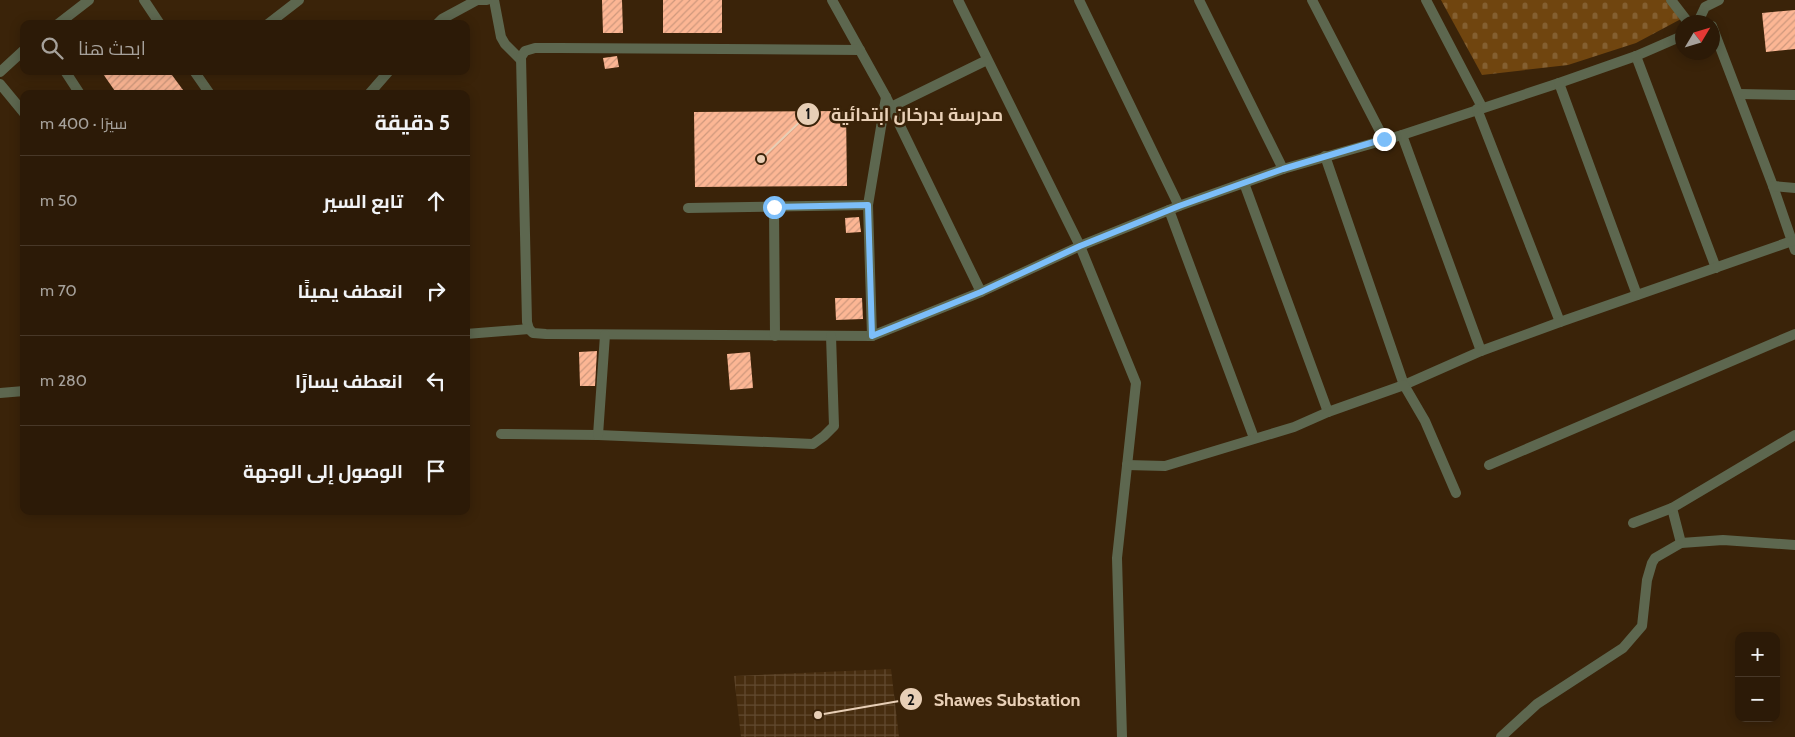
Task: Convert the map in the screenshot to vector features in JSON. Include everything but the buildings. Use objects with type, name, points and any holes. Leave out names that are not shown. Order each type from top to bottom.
[{"type":"street","points":[[63,20],[90,0]]},
{"type":"street","points":[[144,0],[157,20]]},
{"type":"street","points":[[273,20],[300,0]]},
{"type":"street","points":[[441,20],[476,0],[487,0]]},
{"type":"street","points":[[494,0],[501,37],[505,44],[522,60]]},
{"type":"street","points":[[832,0],[886,97],[981,292]]},
{"type":"street","points":[[958,0],[1080,246],[1136,383],[1117,558],[1122,737]]},
{"type":"street","points":[[1078,0],[1179,206]]},
{"type":"street","points":[[1199,0],[1283,169]]},
{"type":"street","points":[[1312,0],[1384,139]]},
{"type":"street","points":[[1426,0],[1480,108],[1560,322]]},
{"type":"street","points":[[1671,0],[1683,15]]},
{"type":"street","points":[[1701,15],[1705,7],[1719,0]]},
{"type":"street","points":[[1705,7],[1708,15]]},
{"type":"street","points":[[860,50],[559,48],[525,50],[522,60],[527,322],[529,329],[533,333],[546,334],[872,336],[981,292],[1080,246],[1168,210],[1283,169],[1402,135],[1559,83],[1636,56],[1675,39]]},
{"type":"street","points":[[1127,465],[1165,466],[1294,427],[1328,412],[1404,385],[1481,351],[1560,322],[1716,268],[1793,246],[1773,186],[1720,46]]},
{"type":"street","points":[[0,72],[20,54]]},
{"type":"street","points":[[1636,56],[1716,268]]},
{"type":"street","points":[[891,108],[987,60]]},
{"type":"street","points":[[68,75],[77,90]]},
{"type":"street","points":[[200,75],[208,90]]},
{"type":"street","points":[[372,90],[385,75]]},
{"type":"street","points":[[1559,83],[1637,295]]},
{"type":"street","points":[[0,84],[20,108]]},
{"type":"street","points":[[1739,94],[1795,95]]},
{"type":"street","points":[[872,336],[868,205],[886,97]]},
{"type":"street","points":[[1402,135],[1481,351]]},
{"type":"street","points":[[1325,156],[1404,385],[1425,421],[1456,493]]},
{"type":"street","points":[[1244,183],[1328,412]]},
{"type":"street","points":[[1773,186],[1795,188]]},
{"type":"street","points":[[688,208],[868,205]]},
{"type":"street","points":[[774,207],[775,336]]},
{"type":"street","points":[[1168,210],[1254,438]]},
{"type":"street","points":[[470,334],[529,329]]},
{"type":"street","points":[[1489,465],[1795,334]]},
{"type":"street","points":[[598,435],[605,335]]},
{"type":"street","points":[[502,434],[598,435],[813,444],[834,426],[831,336]]},
{"type":"street","points":[[0,394],[20,392]]},
{"type":"street","points":[[1632,523],[1672,508],[1795,436]]},
{"type":"street","points":[[1672,508],[1680,543]]},
{"type":"street","points":[[1500,737],[1537,704],[1623,648],[1642,626],[1647,580],[1655,558],[1680,543],[1723,540],[1795,545]]},
{"type":"shaded area","points":[[891,669],[899,737],[741,737],[734,676]]},
{"type":"green space","points":[[1441,0],[1666,0],[1678,15],[1675,15],[1675,22],[1636,43],[1568,65],[1482,75]]},
{"type":"place","name":"مدرسة بدرخان ابتدائية","points":[[761,159]]},
{"type":"place","name":"Shawes Substation","points":[[818,715]]},
{"type":"route","points":[[774,207],[868,205],[872,336],[981,292],[1080,246],[1179,206],[1283,169],[1384,139]]}]
